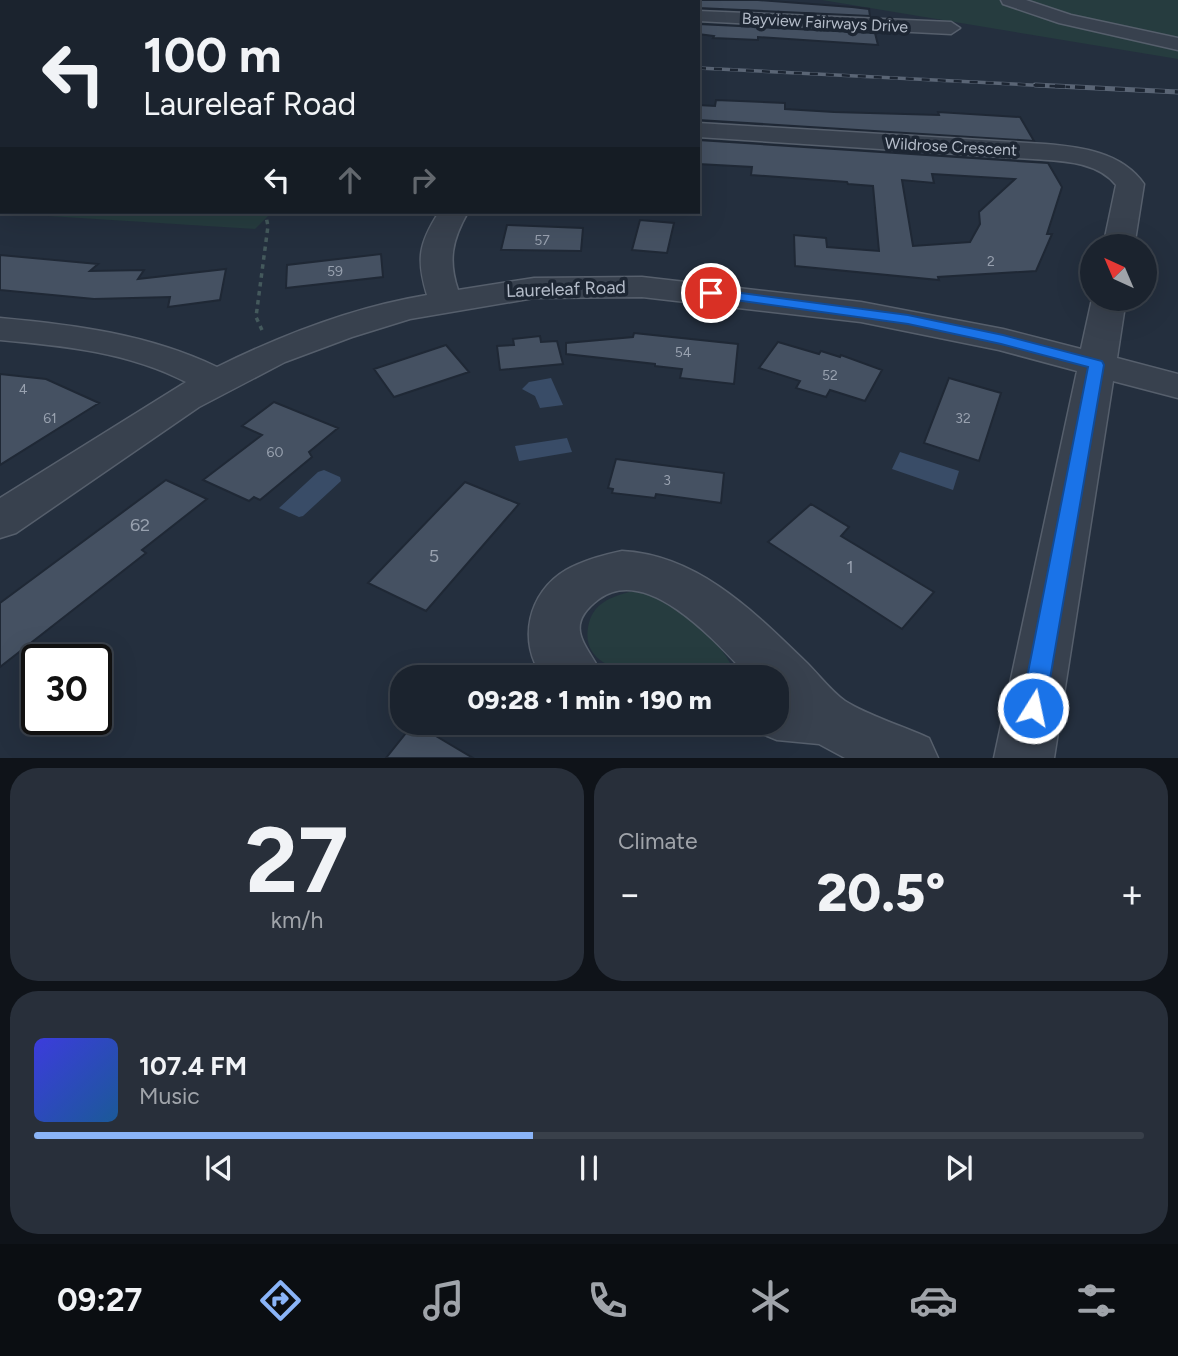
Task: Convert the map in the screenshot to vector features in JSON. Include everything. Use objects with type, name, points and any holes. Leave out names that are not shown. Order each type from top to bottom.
[{"type":"street","points":[[336,0],[379,0]]},
{"type":"street","points":[[1009,0],[1065,19],[1178,44]]},
{"type":"street","name":"Bayview Fairways Drive","points":[[700,16],[951,28]]},
{"type":"street","name":"Wildrose Crescent","points":[[700,130],[1033,150],[1084,159],[1123,173],[1130,184],[1120,234]]},
{"type":"street","points":[[445,300],[434,257],[438,237],[452,214]]},
{"type":"street","name":"Laureleaf Road","points":[[0,521],[159,415],[215,381],[272,354],[377,316],[494,292],[577,285],[688,290],[908,319],[1003,340],[1178,386]]},
{"type":"street","points":[[1024,758],[1106,312]]},
{"type":"street","points":[[0,329],[123,344],[186,366],[215,381]]},
{"type":"street","points":[[562,665],[553,641],[553,620],[565,599],[583,583],[617,571],[643,570],[681,585],[715,612],[758,665]]},
{"type":"street","points":[[789,702],[801,717],[908,758]]},
{"type":"path","points":[[265,214],[268,226],[256,317],[272,354]]},
{"type":"green space","points":[[822,0],[1178,0],[1178,59]]},
{"type":"green space","points":[[16,214],[270,214],[255,229]]},
{"type":"green space","points":[[629,592],[651,593],[672,605],[712,639],[731,665],[610,665],[599,659],[589,644],[589,623],[599,606]]},
{"type":"water","points":[[551,378],[563,405],[540,408],[535,396],[522,389],[529,382]]},
{"type":"water","points":[[567,438],[572,452],[519,461],[515,446]]},
{"type":"water","points":[[900,452],[959,471],[953,490],[892,469]]},
{"type":"water","points":[[324,470],[340,477],[341,481],[303,516],[299,517],[279,508],[318,472]]},
{"type":"building","points":[[700,0],[758,0],[852,7],[869,9],[870,16],[700,8]]},
{"type":"building","points":[[700,24],[875,33],[878,45],[758,37],[758,40],[713,38],[714,36],[700,34]]},
{"type":"building","points":[[716,100],[785,103],[785,109],[834,112],[939,115],[938,112],[1020,117],[1034,141],[700,120],[700,105],[715,106]]},
{"type":"building","points":[[700,140],[1048,163],[1062,187],[1047,234],[1052,234],[1036,271],[938,277],[939,280],[795,266],[794,235],[826,238],[827,247],[879,251],[873,186],[751,175],[752,167],[700,164]],"holes":[[[932,174],[1015,179],[979,212],[980,224],[970,242],[913,246],[902,180],[934,183]]]},
{"type":"building","points":[[640,220],[674,223],[667,253],[632,250]]},
{"type":"building","points":[[507,225],[583,228],[581,251],[501,250]]},
{"type":"building","points":[[381,254],[383,277],[286,288],[287,265]]},
{"type":"building","points":[[0,255],[98,264],[90,271],[144,270],[138,279],[226,269],[220,300],[168,307],[170,297],[94,299],[0,290]]},
{"type":"building","points":[[634,333],[738,344],[734,384],[680,378],[682,369],[655,364],[566,354],[566,343],[633,337]]},
{"type":"building","points":[[540,336],[541,342],[557,341],[563,364],[500,370],[497,346],[514,345],[513,339]]},
{"type":"building","points":[[778,342],[819,354],[821,351],[840,357],[841,355],[882,370],[865,401],[830,390],[826,397],[796,388],[800,381],[759,368]]},
{"type":"building","points":[[446,345],[469,372],[394,397],[374,369]]},
{"type":"building","points":[[0,374],[46,379],[99,403],[0,465]]},
{"type":"building","points":[[949,378],[1001,393],[979,461],[924,443]]},
{"type":"building","points":[[274,402],[338,428],[309,452],[312,457],[260,500],[254,497],[249,501],[203,480],[262,435],[242,426]]},
{"type":"building","points":[[616,459],[724,473],[721,503],[656,494],[655,498],[612,493],[613,489],[608,488]]},
{"type":"building","points":[[166,480],[207,499],[142,550],[146,553],[29,644],[21,644],[21,651],[0,667],[0,603]]},
{"type":"building","points":[[465,482],[519,504],[426,611],[368,583]]},
{"type":"building","points":[[811,504],[849,527],[841,536],[934,592],[902,629],[768,542]]},
{"type":"building","points":[[404,735],[434,735],[473,758],[386,758]]},
{"type":"railway","points":[[700,68],[1070,87]]},
{"type":"railway","points":[[1035,85],[1178,92]]},
{"type":"route","points":[[711,293],[908,319],[1003,340],[1096,365],[1033,708]]}]
